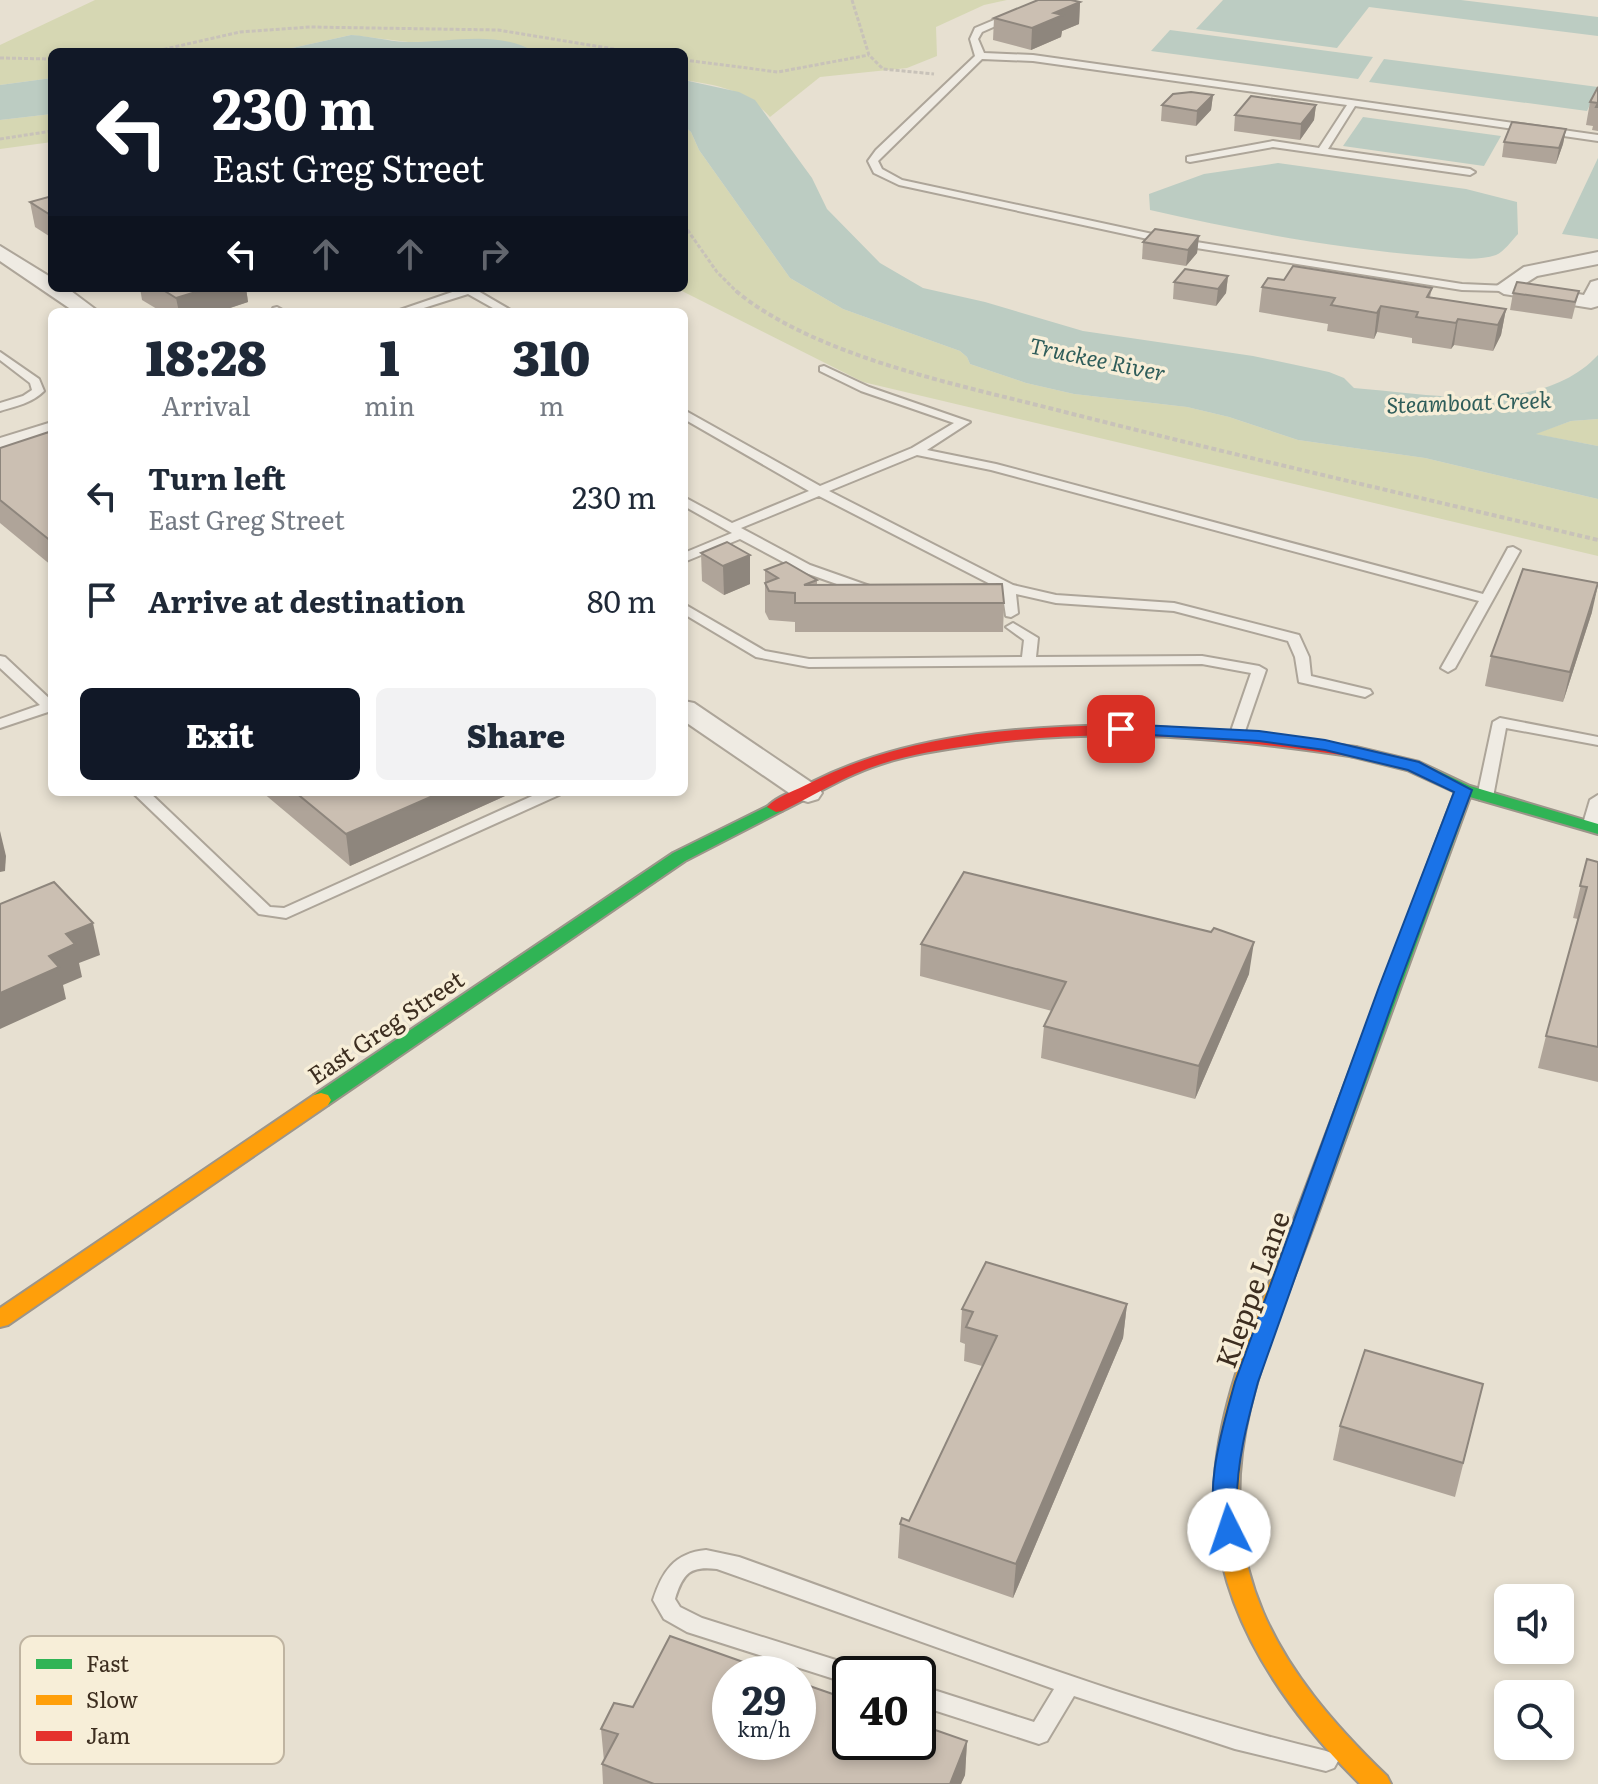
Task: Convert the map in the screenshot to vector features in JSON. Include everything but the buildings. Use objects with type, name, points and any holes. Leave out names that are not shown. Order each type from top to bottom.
[{"type":"main road","name":"East Greg Street","points":[[0,1319],[656,871],[722,833],[884,757],[974,740],[1121,729],[1237,734],[1377,755],[1413,766],[1464,790],[1594,828]]},
{"type":"main road","name":"East Greg Street","points":[[1408,786],[1464,790]]},
{"type":"main road","name":"East Greg Street","points":[[808,793],[855,790]]},
{"type":"main road","name":"Kleppe Lane","points":[[1378,1784],[1359,1768],[1299,1701],[1262,1640],[1237,1575],[1225,1507],[1230,1442],[1257,1353],[1389,987],[1464,790]]},
{"type":"street","points":[[0,252],[48,285]]},
{"type":"street","points":[[1504,288],[1531,271],[1598,258]]},
{"type":"street","points":[[1504,288],[1591,302],[1598,286]]},
{"type":"street","points":[[59,292],[83,308]]},
{"type":"street","points":[[3,442],[48,430]]},
{"type":"street","points":[[688,712],[808,793]]},
{"type":"lane","points":[[980,56],[974,39],[978,30],[1018,13]]},
{"type":"lane","points":[[1504,288],[1462,287],[1171,241],[899,182],[878,171],[873,161],[980,56],[1033,58],[1598,138]]},
{"type":"lane","points":[[1322,151],[1353,103]]},
{"type":"lane","points":[[1190,159],[1273,144],[1470,172]]},
{"type":"lane","points":[[413,308],[463,292]]},
{"type":"lane","points":[[477,292],[502,308]]},
{"type":"lane","points":[[0,355],[35,381],[38,391],[27,399],[0,407]]},
{"type":"lane","points":[[688,556],[819,491],[916,451],[964,422],[865,389],[824,369]]},
{"type":"lane","points":[[688,416],[819,491],[1009,588],[1056,599],[1174,607],[1294,638],[1302,657],[1304,679],[1365,693]]},
{"type":"lane","points":[[916,451],[992,467],[1487,599]]},
{"type":"lane","points":[[688,503],[805,568],[880,594],[895,595]]},
{"type":"lane","points":[[1448,668],[1513,551]]},
{"type":"lane","points":[[1009,588],[1012,620],[1031,638],[1029,661]]},
{"type":"lane","points":[[688,610],[761,654],[809,663],[1202,660],[1259,670],[1237,734]]},
{"type":"lane","points":[[0,660],[48,705]]},
{"type":"lane","points":[[0,724],[48,709]]},
{"type":"lane","points":[[1485,797],[1500,722],[1598,741]]},
{"type":"lane","points":[[144,796],[265,911],[286,913],[545,796]]},
{"type":"lane","points":[[1594,828],[1598,800]]},
{"type":"lane","points":[[832,1668],[695,1625],[672,1613],[664,1600],[670,1579],[683,1563],[705,1557],[731,1563],[1069,1685],[1235,1739],[1359,1768]]},
{"type":"lane","points":[[936,1701],[1039,1734],[1069,1685]]},
{"type":"path","points":[[852,0],[869,55],[883,69],[947,75]]},
{"type":"path","points":[[170,48],[240,32],[310,27],[498,30],[608,48]]},
{"type":"path","points":[[688,61],[778,72],[869,55]]},
{"type":"path","points":[[0,58],[48,59]]},
{"type":"path","points":[[0,139],[48,132]]},
{"type":"path","points":[[688,232],[708,264],[743,298],[772,316],[829,341],[937,377],[1129,429],[1598,540]]},
{"type":"green space","points":[[95,0],[1007,0],[984,5],[936,27],[937,56],[907,68],[820,77],[770,117],[751,100],[731,90],[688,81],[688,48],[523,48],[501,41],[408,42],[351,35],[292,48],[48,48],[48,79],[0,85],[0,45]]},
{"type":"green space","points":[[48,114],[48,143],[0,149],[0,120]]},
{"type":"green space","points":[[688,129],[699,150],[790,278],[843,309],[960,351],[970,364],[1026,383],[1074,394],[1187,407],[1298,440],[1425,458],[1598,499],[1598,556],[863,382],[684,292],[688,292]]},
{"type":"green space","points":[[1598,419],[1598,446],[1534,434],[1571,421]]},
{"type":"water","points":[[1223,0],[1461,0],[1598,17],[1598,36],[1369,7],[1337,48],[1196,29]]},
{"type":"water","points":[[1170,30],[1373,57],[1358,79],[1151,51]]},
{"type":"water","points":[[351,35],[406,42],[488,39],[526,48],[292,48]]},
{"type":"water","points":[[1384,59],[1598,88],[1587,111],[1369,82]]},
{"type":"water","points":[[48,79],[48,114],[0,120],[0,85]]},
{"type":"water","points":[[688,81],[739,92],[755,100],[812,178],[827,209],[880,263],[923,288],[985,302],[1083,331],[1253,356],[1329,372],[1344,378],[1354,388],[1449,397],[1516,394],[1546,387],[1574,374],[1598,355],[1598,419],[1571,421],[1536,434],[1598,446],[1598,499],[1425,458],[1298,440],[1187,407],[1074,394],[1026,383],[970,364],[960,351],[843,309],[790,278],[699,150],[688,129]]},
{"type":"water","points":[[1363,117],[1501,136],[1484,166],[1343,146]]},
{"type":"water","points":[[1598,158],[1598,239],[1562,234]]},
{"type":"water","points":[[1278,163],[1466,189],[1517,202],[1518,234],[1496,255],[1454,258],[1394,253],[1254,232],[1150,210],[1149,194],[1204,174]]},
{"type":"traffic: fast","points":[[1356,752],[1413,766],[1464,790],[1598,829]]},
{"type":"traffic: fast","points":[[1305,1219],[1464,790]]},
{"type":"traffic: fast","points":[[321,1100],[679,857],[776,807]]},
{"type":"traffic: slow","points":[[0,1319],[321,1100]]},
{"type":"traffic: slow","points":[[1305,1219],[1258,1344],[1239,1409],[1227,1474],[1226,1519],[1233,1563],[1247,1605],[1266,1646],[1289,1684],[1317,1720],[1378,1784]]},
{"type":"traffic: jam","points":[[776,807],[873,761],[944,744],[1003,736],[1062,731],[1180,732],[1356,752]]},
{"type":"route","points":[[1121,729],[1189,730],[1325,745],[1413,766],[1464,790],[1389,987],[1247,1382],[1230,1442],[1225,1507],[1229,1530]]},
{"type":"water label","name":"Truckee River","points":[[1098,358]]},
{"type":"water label","name":"Steamboat Creek","points":[[1469,401]]}]
